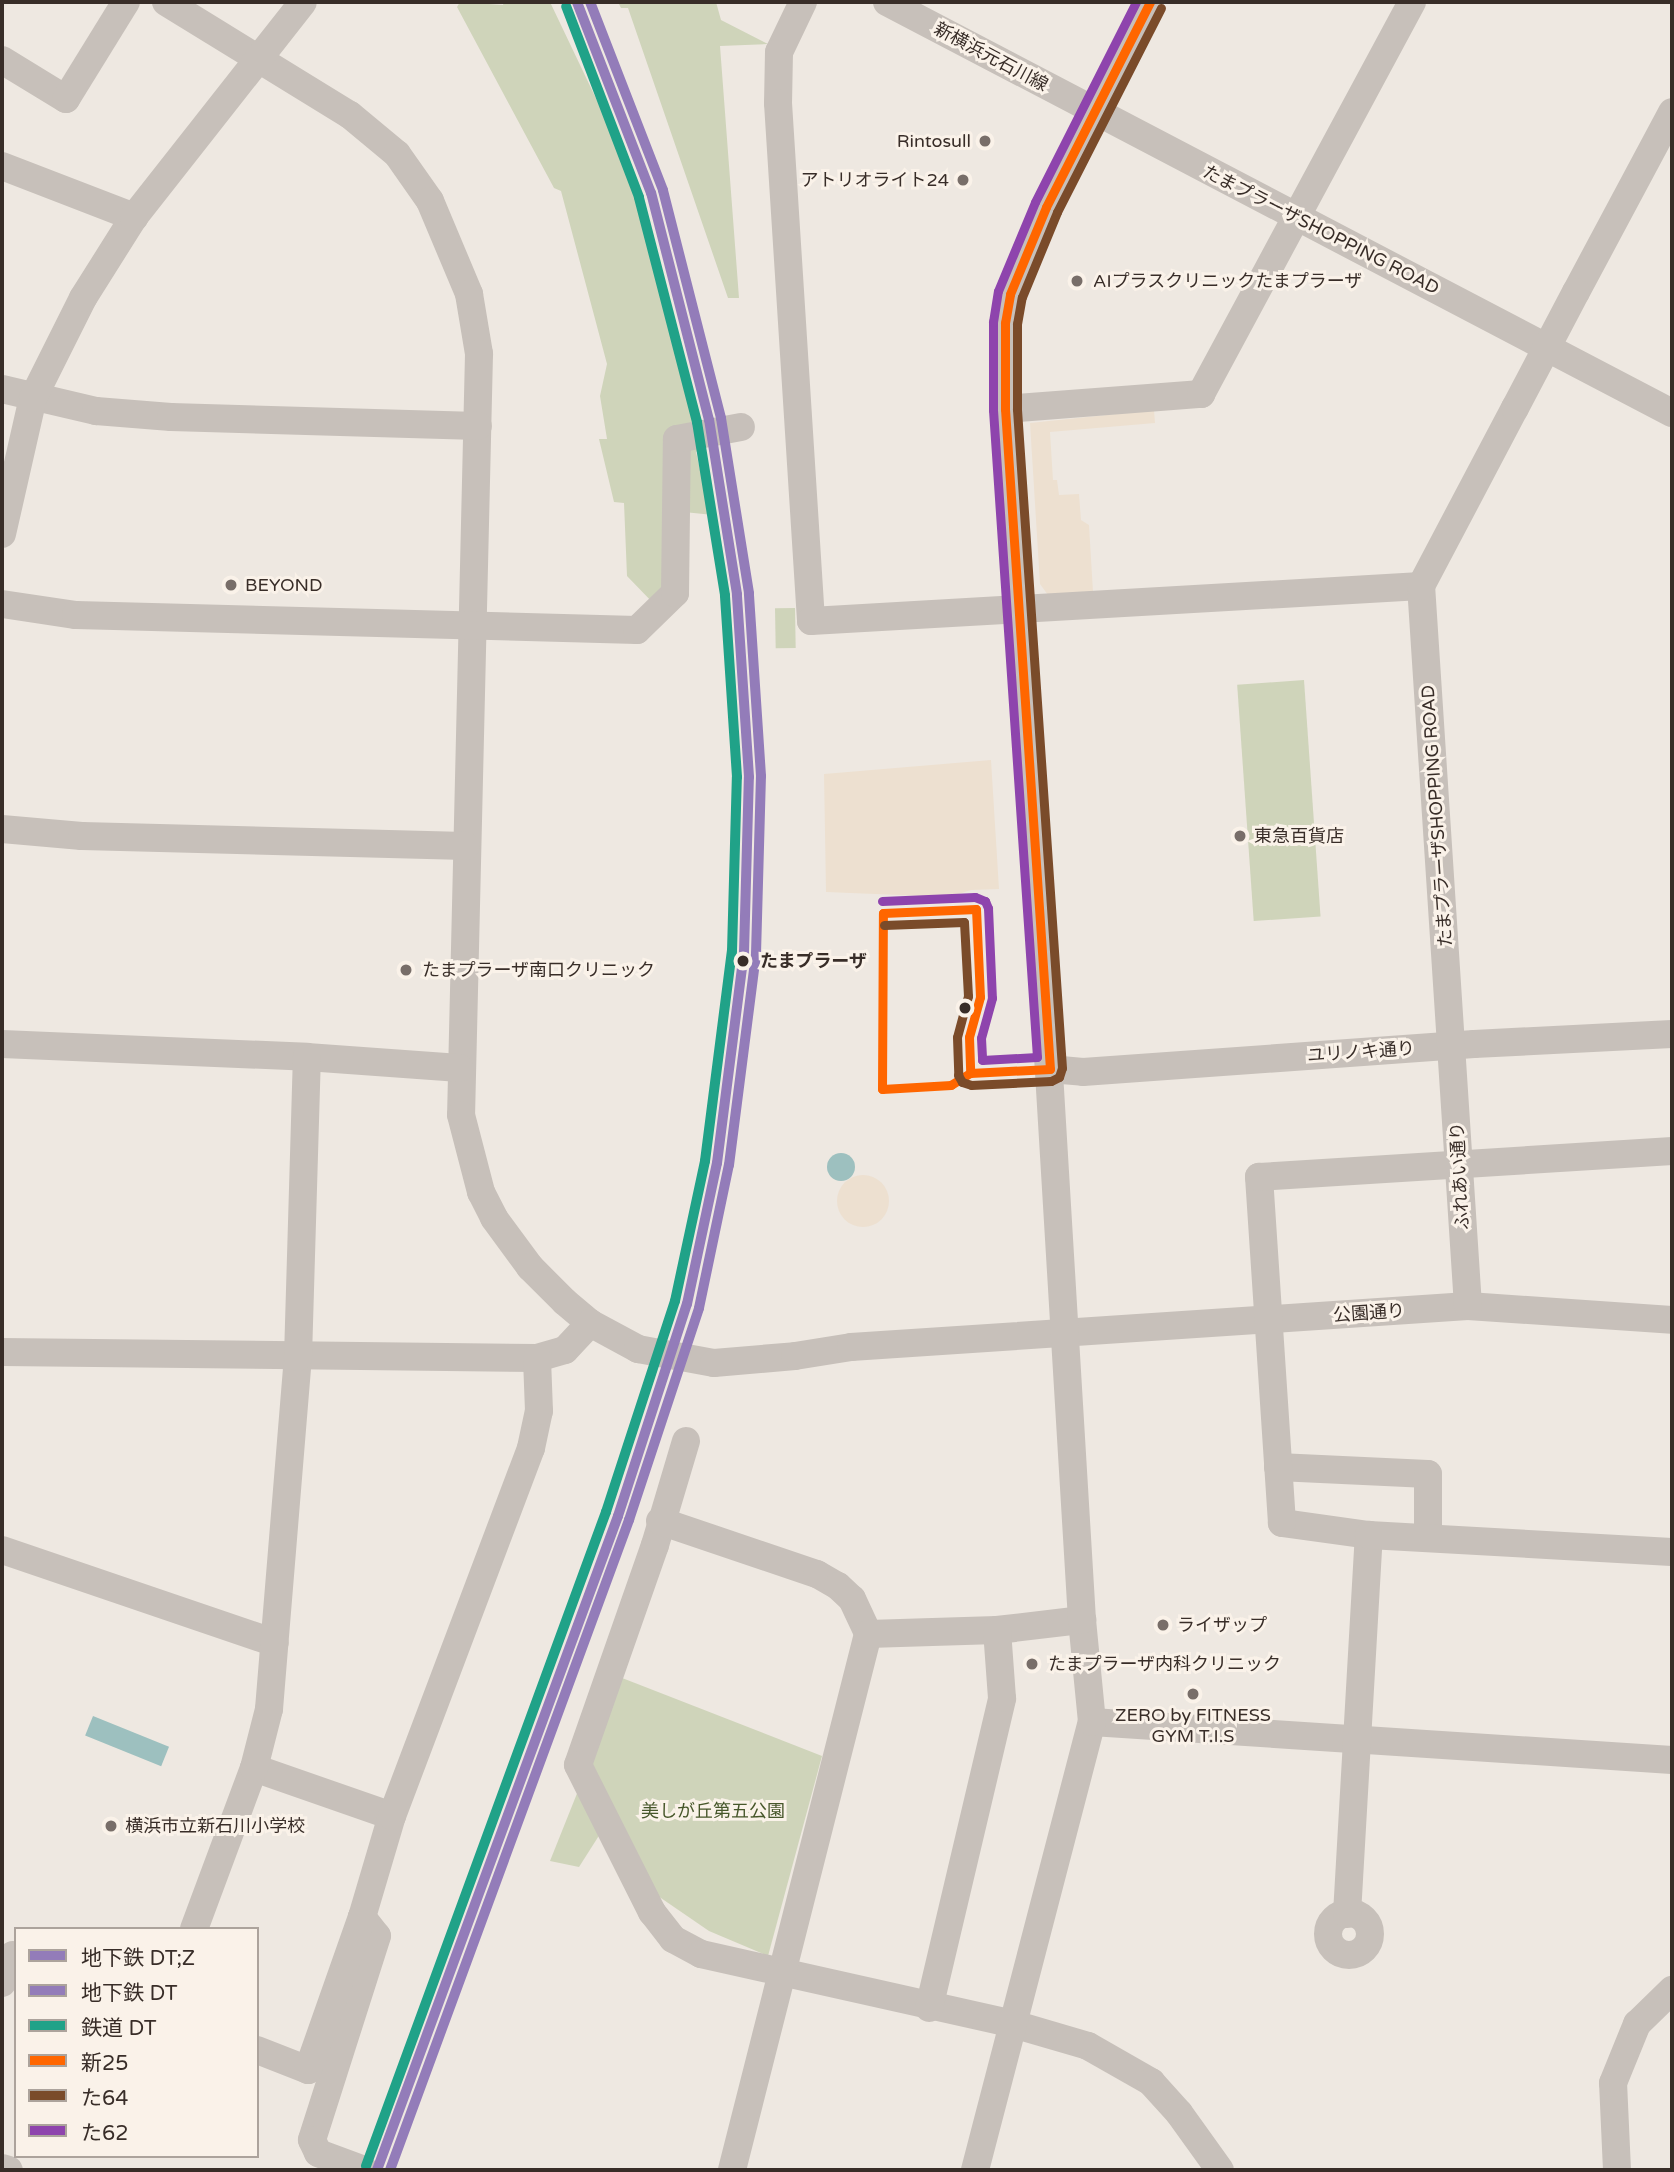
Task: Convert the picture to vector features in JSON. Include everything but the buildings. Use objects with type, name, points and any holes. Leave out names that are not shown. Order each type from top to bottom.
[{"type":"street","points":[[2,60],[66,99],[126,2]]},
{"type":"street","name":"公園通り","points":[[166,2],[350,115],[397,154],[430,201],[469,293],[479,354],[460,1068],[461,1115],[481,1192],[495,1218],[530,1267],[590,1323],[638,1349],[714,1363],[795,1356],[851,1347],[1468,1306],[1672,1320]]},
{"type":"street","points":[[2,534],[33,398],[83,298],[134,217],[303,2]]},
{"type":"street","points":[[803,2],[779,52],[778,103],[811,621],[1421,586],[1672,112]]},
{"type":"street","name":"新横浜元石川線","points":[[887,2],[1095,112]]},
{"type":"street","points":[[975,2170],[1092,1722],[1083,1620],[1003,354],[1010,294],[1046,207],[1150,2]]},
{"type":"street","points":[[1005,409],[1200,394],[1412,2]]},
{"type":"street","name":"たまプラーザSHOPPING ROAD","points":[[1095,112],[1672,413]]},
{"type":"street","points":[[2,166],[134,217]]},
{"type":"street","points":[[2,390],[96,411],[171,417],[478,426]]},
{"type":"street","points":[[2,604],[76,615],[637,630],[675,593],[677,439],[741,427]]},
{"type":"street","name":"たまプラーザSHOPPING ROAD","points":[[1421,586],[1452,1046]]},
{"type":"street","points":[[2,829],[82,836],[466,846]]},
{"type":"street","name":"ユリノキ通り","points":[[1050,1069],[1083,1072],[1452,1046],[1672,1034]]},
{"type":"street","points":[[2,1044],[307,1057],[460,1068]]},
{"type":"street","name":"ふれあい通り","points":[[1452,1046],[1468,1306]]},
{"type":"street","points":[[195,1927],[254,1768],[269,1709],[298,1357],[307,1057]]},
{"type":"street","points":[[1672,1151],[1259,1177],[1282,1523],[1369,1535],[1428,1536],[1672,1552]]},
{"type":"street","points":[[2,1352],[537,1358],[565,1350],[590,1323]]},
{"type":"street","points":[[259,2051],[308,2070],[362,1917],[392,1816],[531,1448],[539,1411],[537,1358]]},
{"type":"street","points":[[686,1441],[654,1545],[578,1765],[652,1912],[673,1939],[701,1954],[929,2008],[1013,2024],[1088,2046],[1151,2082],[1179,2113],[1220,2170]]},
{"type":"street","points":[[1278,1467],[1428,1474],[1428,1536]]},
{"type":"street","points":[[660,1521],[817,1574],[838,1586],[852,1599],[868,1634],[732,2170]]},
{"type":"street","points":[[1347,1914],[1369,1535]]},
{"type":"street","points":[[2,1550],[275,1643]]},
{"type":"street","points":[[868,1634],[997,1630],[1083,1620]]},
{"type":"street","points":[[929,2008],[1002,1698],[997,1630]]},
{"type":"street","points":[[1092,1722],[1672,1760]]},
{"type":"street","points":[[254,1768],[392,1816]]},
{"type":"street","points":[[362,1917],[377,1936],[312,2140],[318,2154],[364,2170]]},
{"type":"street","points":[[2,1983],[10,1954]]},
{"type":"street","points":[[1617,2170],[1613,2083],[1637,2024],[1672,1990]]},
{"type":"street","points":[[2,2168],[9,2170]]},
{"type":"green space","points":[[460,2],[503,5],[504,2],[550,2],[622,153],[654,254],[697,424],[691,425],[671,591],[656,606],[627,576],[624,503],[614,502],[599,439],[607,439],[600,396],[607,364],[561,191],[554,188],[457,7]]},
{"type":"green space","points":[[618,2],[716,2],[721,20],[768,44],[720,46],[739,298],[728,298],[628,8],[621,8]]},
{"type":"green space","points":[[685,446],[701,448],[696,452],[700,470],[704,472],[713,515],[684,512]]},
{"type":"green space","points":[[775,608],[795,608],[796,648],[776,648]]},
{"type":"green space","points":[[1304,680],[1321,916],[1254,921],[1237,685]]},
{"type":"green space","name":"美しが丘第五公園","points":[[617,1676],[822,1756],[768,1956],[709,1931],[658,1896],[590,1759]]},
{"type":"green space","points":[[578,1791],[600,1834],[579,1867],[550,1861]]},
{"type":"shaded area","points":[[1154,410],[1155,423],[1050,432],[1053,480],[1057,480],[1059,495],[1079,494],[1081,520],[1089,525],[1093,592],[1048,595],[1040,584],[1030,423]]},
{"type":"shaded area","points":[[991,760],[999,889],[971,890],[949,897],[826,892],[824,774]]},
{"type":"shaded area","points":[[863,1175],[873,1177],[881,1183],[887,1191],[887,1211],[881,1219],[873,1225],[863,1227],[853,1225],[845,1219],[839,1211],[837,1201],[839,1191],[845,1183],[853,1177]]},
{"type":"water","points":[[841,1153],[851,1157],[855,1167],[851,1177],[841,1181],[831,1177],[827,1167],[831,1157]]},
{"type":"water","points":[[93,1716],[169,1747],[161,1766],[85,1735]]},
{"type":"metro line","name":"DT;Z","points":[[377,2170],[618,1516],[687,1304],[717,1163],[744,952],[749,777],[737,594],[709,420],[651,193],[577,2]]},
{"type":"metro line","name":"DT","points":[[390,2170],[629,1520],[699,1308],[729,1165],[756,954],[761,776],[749,593],[721,418],[663,190],[590,2]]},
{"type":"rail line","name":"DT","points":[[366,2166],[606,1512],[675,1301],[705,1161],[732,951],[737,777],[725,595],[697,422],[639,197],[566,6]]},
{"type":"transit line","name":"た62","points":[[882,901],[975,897],[985,901],[988,908],[992,998],[981,1038],[982,1060],[1037,1057],[993,410],[993,322],[998,291],[1035,202],[1136,2]]},
{"type":"transit line","name":"新25","points":[[1050,1069],[1005,409],[1005,323],[1010,294],[1046,207],[1150,2]]},
{"type":"transit line","name":"た64","points":[[884,925],[964,922],[968,996],[957,1037],[958,1075],[962,1082],[971,1085],[1051,1081],[1059,1077],[1062,1068],[1017,409],[1017,324],[1022,297],[1057,212],[1161,8]]},
{"type":"transit line","name":"新25","points":[[976,909],[980,997],[969,1037],[970,1073],[951,1085],[882,1089],[883,913],[976,909]]},
{"type":"transit line","name":"新25","points":[[970,1073],[1050,1069]]},
{"type":"place","name":"Rintosull","points":[[985,141]]},
{"type":"place","name":"アトリオライト24","points":[[963,180]]},
{"type":"place","name":"AIプラスクリニックたまプラーザ","points":[[1077,281]]},
{"type":"place","name":"BEYOND","points":[[231,585]]},
{"type":"place","name":"東急百貨店","points":[[1240,836]]},
{"type":"place","name":"たまプラーザ","points":[[743,961]]},
{"type":"place","name":"たまプラーザ南口クリニック","points":[[406,970]]},
{"type":"place","name":"ライザップ","points":[[1163,1625]]},
{"type":"place","name":"たまプラーザ内科クリニック","points":[[1032,1664]]},
{"type":"place","name":"ZERO by FITNESS GYM T.I.S","points":[[1193,1694]]},
{"type":"place","name":"横浜市立新石川小学校","points":[[111,1826]]}]
